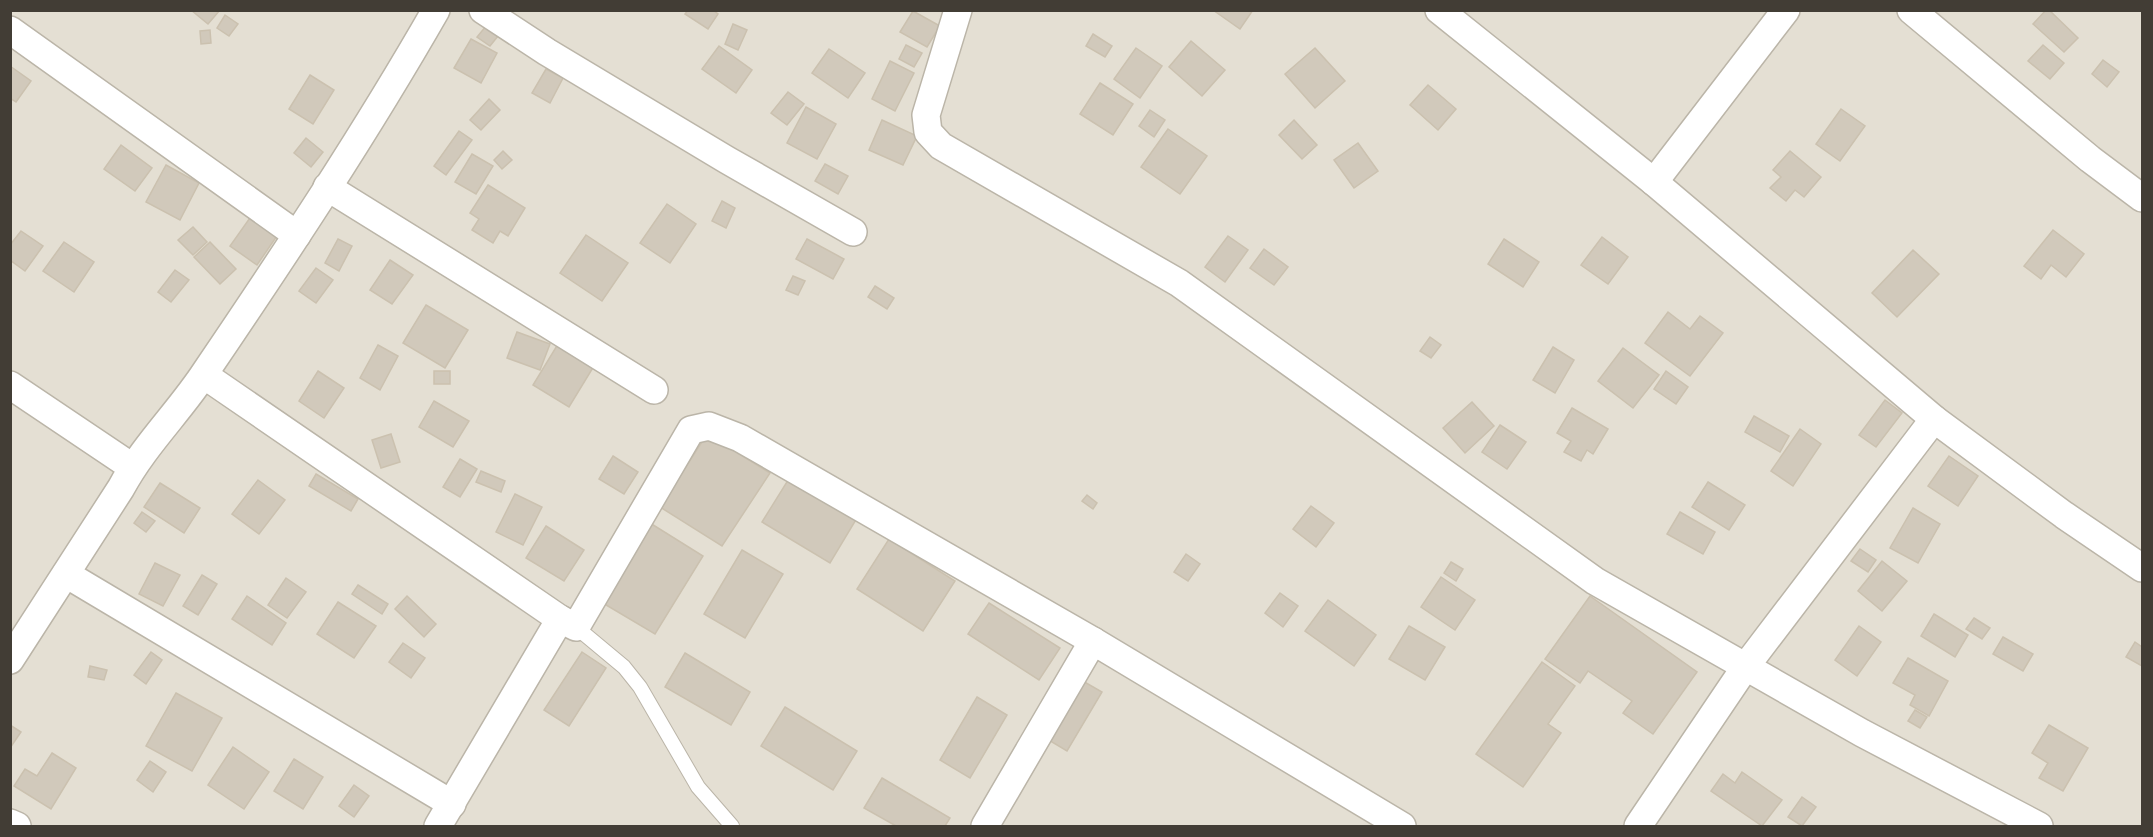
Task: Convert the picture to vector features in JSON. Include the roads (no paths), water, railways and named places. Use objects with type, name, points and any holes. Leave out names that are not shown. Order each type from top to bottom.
[{"type":"street","points":[[10,660],[121,488],[132,467],[204,375],[297,235],[389,93],[436,10]]},
{"type":"street","points":[[483,10],[547,52],[853,232]]},
{"type":"street","points":[[958,10],[927,115],[928,132],[941,146],[1179,283],[1595,581],[1862,733],[2039,826]]},
{"type":"street","points":[[1439,10],[1654,182],[1934,418],[2064,515],[2142,568]]},
{"type":"street","points":[[1654,182],[1786,10]]},
{"type":"street","points":[[1911,10],[2090,159],[2142,198]]},
{"type":"street","points":[[10,30],[297,235]]},
{"type":"street","points":[[327,187],[654,390]]},
{"type":"street","points":[[204,375],[568,623]]},
{"type":"street","points":[[10,385],[132,467]]},
{"type":"street","points":[[1638,826],[1746,666],[1934,418]]},
{"type":"street","points":[[438,826],[691,430],[709,426],[740,438],[1093,641],[1402,826]]},
{"type":"street","points":[[66,574],[452,804]]},
{"type":"street","points":[[985,826],[1093,641]]},
{"type":"street","points":[[10,823],[17,826]]},
{"type":"lane","points":[[568,623],[624,667],[640,687],[698,788],[732,826]]}]
